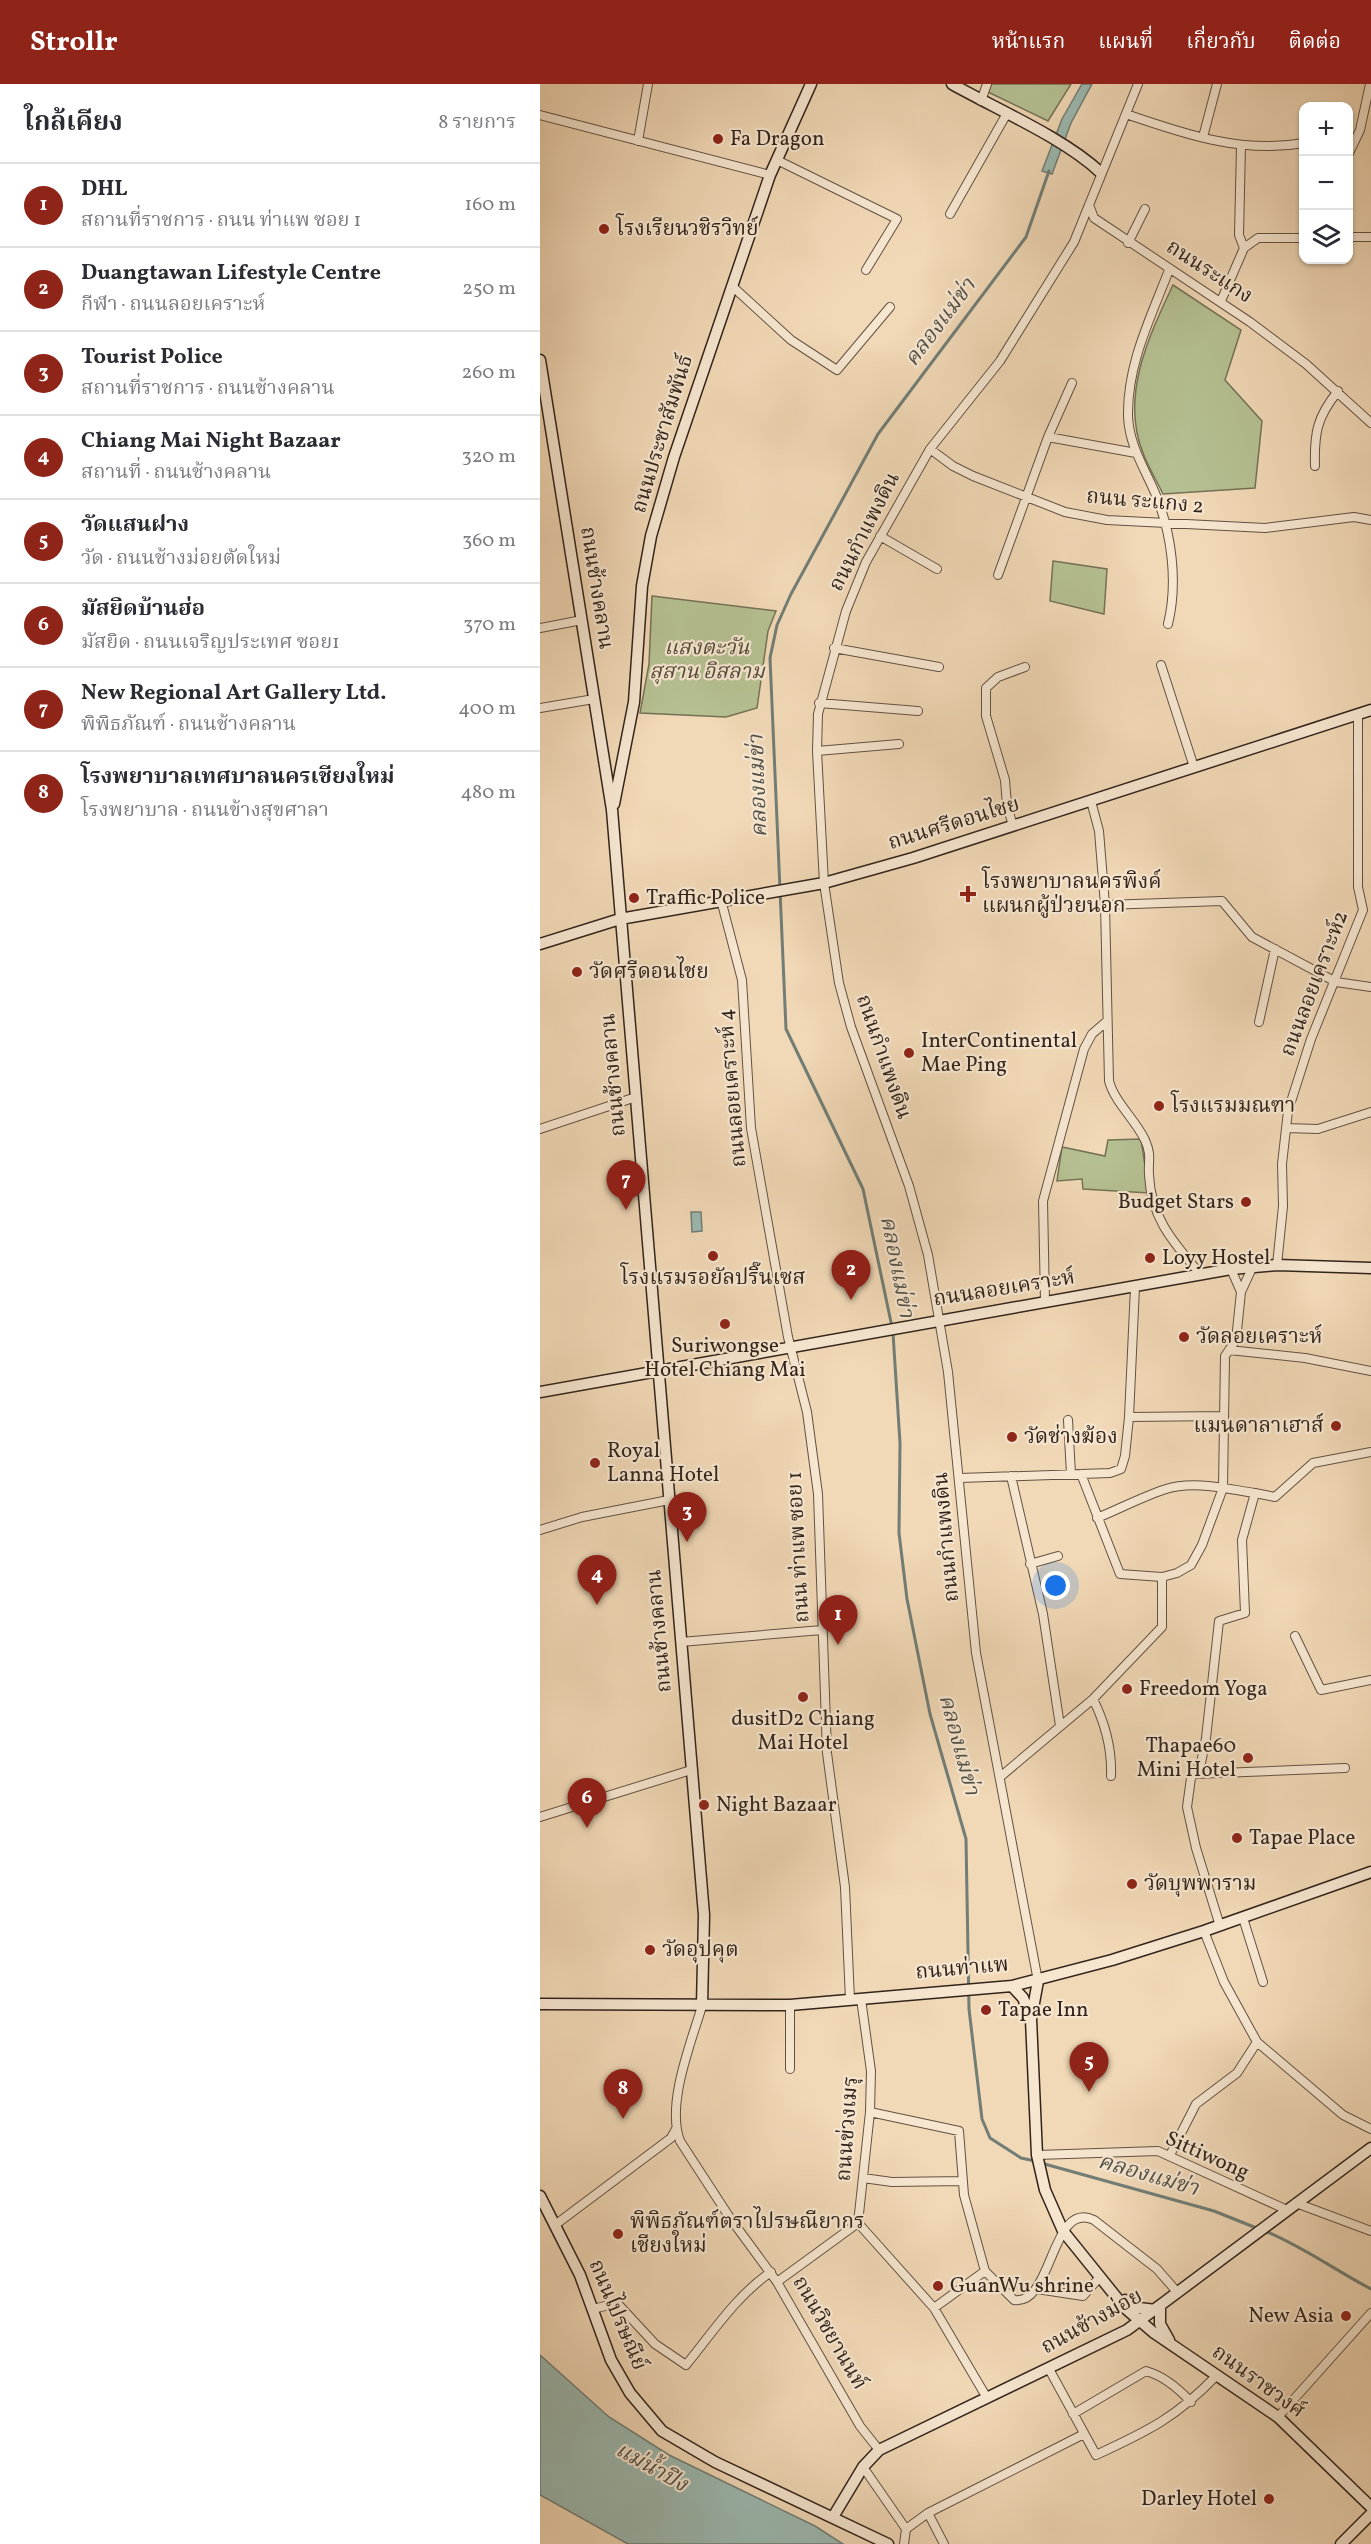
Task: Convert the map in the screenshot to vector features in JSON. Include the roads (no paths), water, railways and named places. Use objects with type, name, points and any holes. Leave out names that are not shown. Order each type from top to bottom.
[{"type":"street","points":[[638,141],[648,84]]},
{"type":"street","name":"ถนนประชาสัมพันธ์","points":[[612,810],[634,702],[642,586],[651,536],[674,457],[770,175],[811,84]]},
{"type":"street","points":[[952,84],[1051,138],[1088,160],[1100,172]]},
{"type":"street","points":[[981,101],[987,84]]},
{"type":"street","points":[[1089,204],[1100,172],[1138,84]]},
{"type":"street","points":[[1203,137],[1217,84]]},
{"type":"street","points":[[1353,139],[1360,130],[1370,84]]},
{"type":"street","points":[[1126,114],[1241,146],[1279,147],[1299,144]]},
{"type":"street","points":[[950,214],[1006,115]]},
{"type":"street","points":[[540,116],[770,175]]},
{"type":"street","points":[[1241,146],[1239,235],[1244,248]]},
{"type":"street","points":[[777,160],[897,219],[866,270]]},
{"type":"street","name":"ถนนระแกง","points":[[1089,204],[1094,218],[1169,270],[1221,301],[1338,391],[1371,423]]},
{"type":"street","name":"ถนนกำแพงดิน","points":[[1038,1981],[976,1653],[963,1533],[960,1478],[940,1319],[928,1255],[909,1186],[851,1027],[839,983],[824,883],[817,751],[819,702],[834,648],[866,562],[930,449],[1000,361],[1074,242],[1089,204]]},
{"type":"street","points":[[1128,243],[1145,209]]},
{"type":"street","points":[[1353,237],[1371,237]]},
{"type":"street","points":[[1221,301],[1244,248],[1258,238],[1299,238]]},
{"type":"street","points":[[1168,624],[1174,601],[1165,525],[1156,496],[1136,453],[1128,416],[1132,374],[1139,346],[1169,270]]},
{"type":"street","points":[[732,286],[790,340],[837,370],[890,307]]},
{"type":"street","name":"ถนนช้างคลาน","points":[[540,360],[544,408],[582,620],[612,810],[704,1915],[702,2006]]},
{"type":"street","points":[[999,575],[1048,437],[1072,383]]},
{"type":"street","points":[[1315,466],[1314,434],[1325,408],[1338,391]]},
{"type":"street","points":[[1048,437],[1136,453]]},
{"type":"street","name":"ถนน ระแกง 2","points":[[930,449],[953,466],[973,476],[1065,512],[1107,520],[1165,525],[1265,528],[1354,517],[1371,520]]},
{"type":"street","points":[[880,536],[937,569]]},
{"type":"street","points":[[540,627],[582,620]]},
{"type":"street","points":[[834,648],[939,667]]},
{"type":"street","points":[[1161,664],[1194,767]]},
{"type":"street","points":[[1013,826],[1007,805],[1005,780],[986,716],[986,688],[998,677],[1025,667]]},
{"type":"street","points":[[540,708],[594,699]]},
{"type":"street","points":[[819,702],[918,711]]},
{"type":"street","name":"ถนนศรีดอนไชย","points":[[540,944],[620,919],[824,883],[1013,826],[1371,711]]},
{"type":"street","name":"ถนนลอยเคราะห์2","points":[[1277,1265],[1283,1206],[1282,1164],[1288,1111],[1311,1039],[1367,908],[1358,887],[1358,715]]},
{"type":"street","points":[[817,751],[899,744]]},
{"type":"street","points":[[1091,801],[1099,831],[1106,905],[1108,1070],[1112,1091],[1144,1138],[1152,1157],[1149,1174],[1160,1222],[1201,1275]]},
{"type":"street","name":"ถนนลอยเคราะห์ 4","points":[[721,900],[742,980],[751,1128],[789,1346]]},
{"type":"street","points":[[1106,905],[1222,901],[1252,937],[1336,982],[1371,987]]},
{"type":"street","points":[[1259,1022],[1275,949]]},
{"type":"street","points":[[1045,1302],[1043,1201],[1084,1049],[1092,1034],[1107,1021]]},
{"type":"street","points":[[540,1129],[636,1097]]},
{"type":"street","points":[[1286,1128],[1318,1129],[1371,1112]]},
{"type":"street","name":"ถนนลอยเคราะห์","points":[[540,1392],[658,1369],[1231,1269],[1277,1265],[1371,1268]]},
{"type":"street","points":[[1081,1474],[1120,1574],[1162,1577],[1191,1565],[1223,1488],[1225,1356],[1236,1340],[1241,1292],[1253,1266]]},
{"type":"street","points":[[1231,1269],[1241,1292]]},
{"type":"street","points":[[960,1478],[1110,1473],[1121,1468],[1125,1456],[1129,1418],[1135,1287]]},
{"type":"street","name":"ถนน ท่าแพ ซอย 1","points":[[789,1346],[807,1412],[818,1494],[830,1786],[845,1887],[855,1999]]},
{"type":"street","points":[[1229,1350],[1305,1358],[1371,1371]]},
{"type":"street","points":[[1129,1418],[1224,1416]]},
{"type":"street","points":[[1068,1420],[1071,1474]]},
{"type":"street","points":[[1097,1518],[1166,1489],[1183,1486],[1223,1488],[1275,1497],[1313,1463],[1371,1452]]},
{"type":"street","points":[[1011,1476],[1043,1614],[1060,1726]]},
{"type":"street","points":[[1220,1926],[1189,1822],[1188,1788],[1201,1763],[1206,1738],[1219,1621],[1245,1613],[1242,1540],[1255,1493]]},
{"type":"street","points":[[540,1530],[582,1517],[669,1500]]},
{"type":"street","points":[[1030,1564],[1058,1556]]},
{"type":"street","points":[[1000,1777],[1093,1699],[1162,1627],[1162,1577]]},
{"type":"street","points":[[681,1642],[822,1630]]},
{"type":"street","points":[[1294,1636],[1321,1690],[1371,1680]]},
{"type":"street","points":[[1093,1699],[1100,1714],[1112,1757],[1111,1776]]},
{"type":"street","points":[[1194,1774],[1346,1768]]},
{"type":"street","points":[[540,1817],[692,1770]]},
{"type":"street","name":"ถนนท่าแพ","points":[[540,2004],[790,2005],[1012,1986],[1038,1981],[1220,1926],[1371,1872]]},
{"type":"street","points":[[1243,1918],[1263,1982]]},
{"type":"street","points":[[1204,1931],[1224,1982],[1257,2042],[1343,2115],[1371,2129]]},
{"type":"street","points":[[1038,1981],[1031,2019],[1037,2155],[1050,2205],[1063,2231],[1101,2281],[1134,2306],[1158,2308],[1161,2327],[1172,2344]]},
{"type":"street","points":[[1012,1986],[1023,1998],[1031,2019]]},
{"type":"street","name":"ถนนข่วงเมรุ","points":[[855,1999],[871,2071],[870,2112],[858,2223]]},
{"type":"street","points":[[790,2005],[790,2069]]},
{"type":"street","points":[[555,2225],[676,2139],[676,2101],[702,2006]]},
{"type":"street","points":[[1170,2155],[1196,2104],[1237,2073],[1257,2042]]},
{"type":"street","points":[[870,2112],[959,2131],[962,2181],[973,2232],[985,2271],[1014,2300],[1022,2300],[1037,2289],[1063,2231],[1081,2217],[1094,2220],[1157,2268],[1178,2293]]},
{"type":"street","name":"ถนนวิชยานนท์","points":[[676,2139],[730,2218],[771,2272],[860,2426],[879,2450]]},
{"type":"street","name":"ถนนช้างม่อย","points":[[833,2517],[863,2467],[879,2450],[1049,2369],[1141,2321],[1371,2148]]},
{"type":"street","name":"Sittiwong","points":[[1037,2155],[1150,2150],[1170,2155],[1222,2183],[1287,2210]]},
{"type":"street","points":[[863,2178],[892,2182],[962,2181]]},
{"type":"street","name":"ถนนไปรษณีย์","points":[[540,2196],[580,2275],[603,2343],[618,2375],[645,2413],[662,2431],[715,2462],[833,2517]]},
{"type":"street","points":[[1296,2203],[1371,2231]]},
{"type":"street","points":[[777,2282],[858,2223],[934,2308],[987,2398]]},
{"type":"street","points":[[934,2308],[985,2271]]},
{"type":"street","points":[[593,2309],[617,2303],[655,2344],[686,2365],[750,2286],[771,2272]]},
{"type":"street","points":[[1037,2289],[1083,2296],[1101,2281]]},
{"type":"street","name":"ถนนราชวงศ์","points":[[1101,2281],[1141,2321],[1278,2417],[1371,2507]]},
{"type":"street","points":[[1278,2417],[1371,2313]]},
{"type":"street","points":[[1049,2369],[1096,2455],[1152,2429],[1191,2402],[1217,2375]]},
{"type":"street","points":[[1073,2414],[1146,2371],[1157,2374],[1179,2389],[1191,2402]]},
{"type":"street","points":[[906,2529],[928,2513],[1084,2434]]},
{"type":"street","points":[[863,2467],[906,2529],[904,2544]]},
{"type":"street","points":[[928,2513],[945,2543]]},
{"type":"street","points":[[1341,2544],[1371,2514]]},
{"type":"street","points":[[833,2517],[888,2544]]},
{"type":"water","points":[[1082,84],[1092,84],[1071,123],[1052,174],[1042,171],[1062,119]]},
{"type":"water","points":[[691,1212],[701,1212],[702,1231],[692,1232]]},
{"type":"water","name":"แม่น้ำปิง","points":[[540,2355],[609,2417],[669,2455],[815,2526],[843,2544],[628,2544],[540,2495]]},
{"type":"waterway","name":"คลองแม่ข่า","points":[[892,1327],[863,1189],[786,1029],[770,658],[777,625],[791,594],[878,434],[1026,237],[1049,171]]},
{"type":"waterway","name":"คลองแม่ข่า","points":[[893,1333],[900,1443],[899,1533],[907,1599],[930,1714],[966,1839],[969,2009],[982,2119],[990,2138],[1021,2158],[1035,2161]]},
{"type":"waterway","name":"คลองแม่ข่า","points":[[1041,2163],[1214,2211],[1259,2229]]},
{"type":"waterway","name":"คลองแม่ข่า","points":[[1265,2231],[1371,2289]]},
{"type":"place","name":"Fa Dragon","points":[[718,139]]},
{"type":"place","name":"โรงเรียนวชิรวิทย์","points":[[604,229]]},
{"type":"place","name":"โรงพยาบาลนครพิงค์ แผนกผู้ป่วยนอก","points":[[968,894]]},
{"type":"place","name":"Traffic Police","points":[[634,898]]},
{"type":"place","name":"วัดศรีดอนไชย","points":[[577,972]]},
{"type":"place","name":"InterContinental Mae Ping","points":[[909,1053]]},
{"type":"place","name":"โรงแรมมณฑา","points":[[1159,1106]]},
{"type":"place","name":"Budget Stars","points":[[1246,1202]]},
{"type":"place","name":"New Regional Art Gallery Ltd.","points":[[626,1210]]},
{"type":"place","name":"โรงแรมรอยัลปริ๊นเซส","points":[[713,1256]]},
{"type":"place","name":"Loyy Hostel","points":[[1150,1258]]},
{"type":"place","name":"Duangtawan Lifestyle Centre","points":[[851,1300]]},
{"type":"place","name":"Suriwongse Hotel Chiang Mai","points":[[725,1324]]},
{"type":"place","name":"วัดลอยเคราะห์","points":[[1184,1337]]},
{"type":"place","name":"แมนดาลาเฮาส์","points":[[1336,1426]]},
{"type":"place","name":"วัดช่างฆ้อง","points":[[1012,1437]]},
{"type":"place","name":"Royal Lanna Hotel","points":[[595,1463]]},
{"type":"place","name":"Tourist Police","points":[[687,1542]]},
{"type":"place","name":"Chiang Mai Night Bazaar","points":[[597,1605]]},
{"type":"place","name":"DHL","points":[[838,1645]]},
{"type":"place","name":"Freedom Yoga","points":[[1127,1689]]},
{"type":"place","name":"dusitD2 Chiang Mai Hotel","points":[[803,1697]]},
{"type":"place","name":"Thapae60 Mini Hotel","points":[[1248,1758]]},
{"type":"place","name":"Night Bazaar","points":[[704,1805]]},
{"type":"place","name":"มัสยิดบ้านฮ่อ","points":[[587,1828]]},
{"type":"place","name":"Tapae Place","points":[[1237,1838]]},
{"type":"place","name":"วัดบุพพาราม","points":[[1132,1884]]},
{"type":"place","name":"วัดอุปคุต","points":[[650,1950]]},
{"type":"place","name":"Tapae Inn","points":[[986,2010]]},
{"type":"place","name":"วัดแสนฝาง","points":[[1089,2092]]},
{"type":"place","name":"โรงพยาบาลเทศบาลนครเชียงใหม่","points":[[623,2119]]},
{"type":"place","name":"พิพิธภัณฑ์ตราไปรษณียากร เชียงใหม่","points":[[618,2234]]},
{"type":"place","name":"GuanWu shrine","points":[[938,2286]]},
{"type":"place","name":"New Asia","points":[[1346,2316]]},
{"type":"place","name":"Darley Hotel","points":[[1269,2499]]},
{"type":"park label","name":"แสงตะวัน สุสาน อิสลาม","points":[[707,660]]}]
